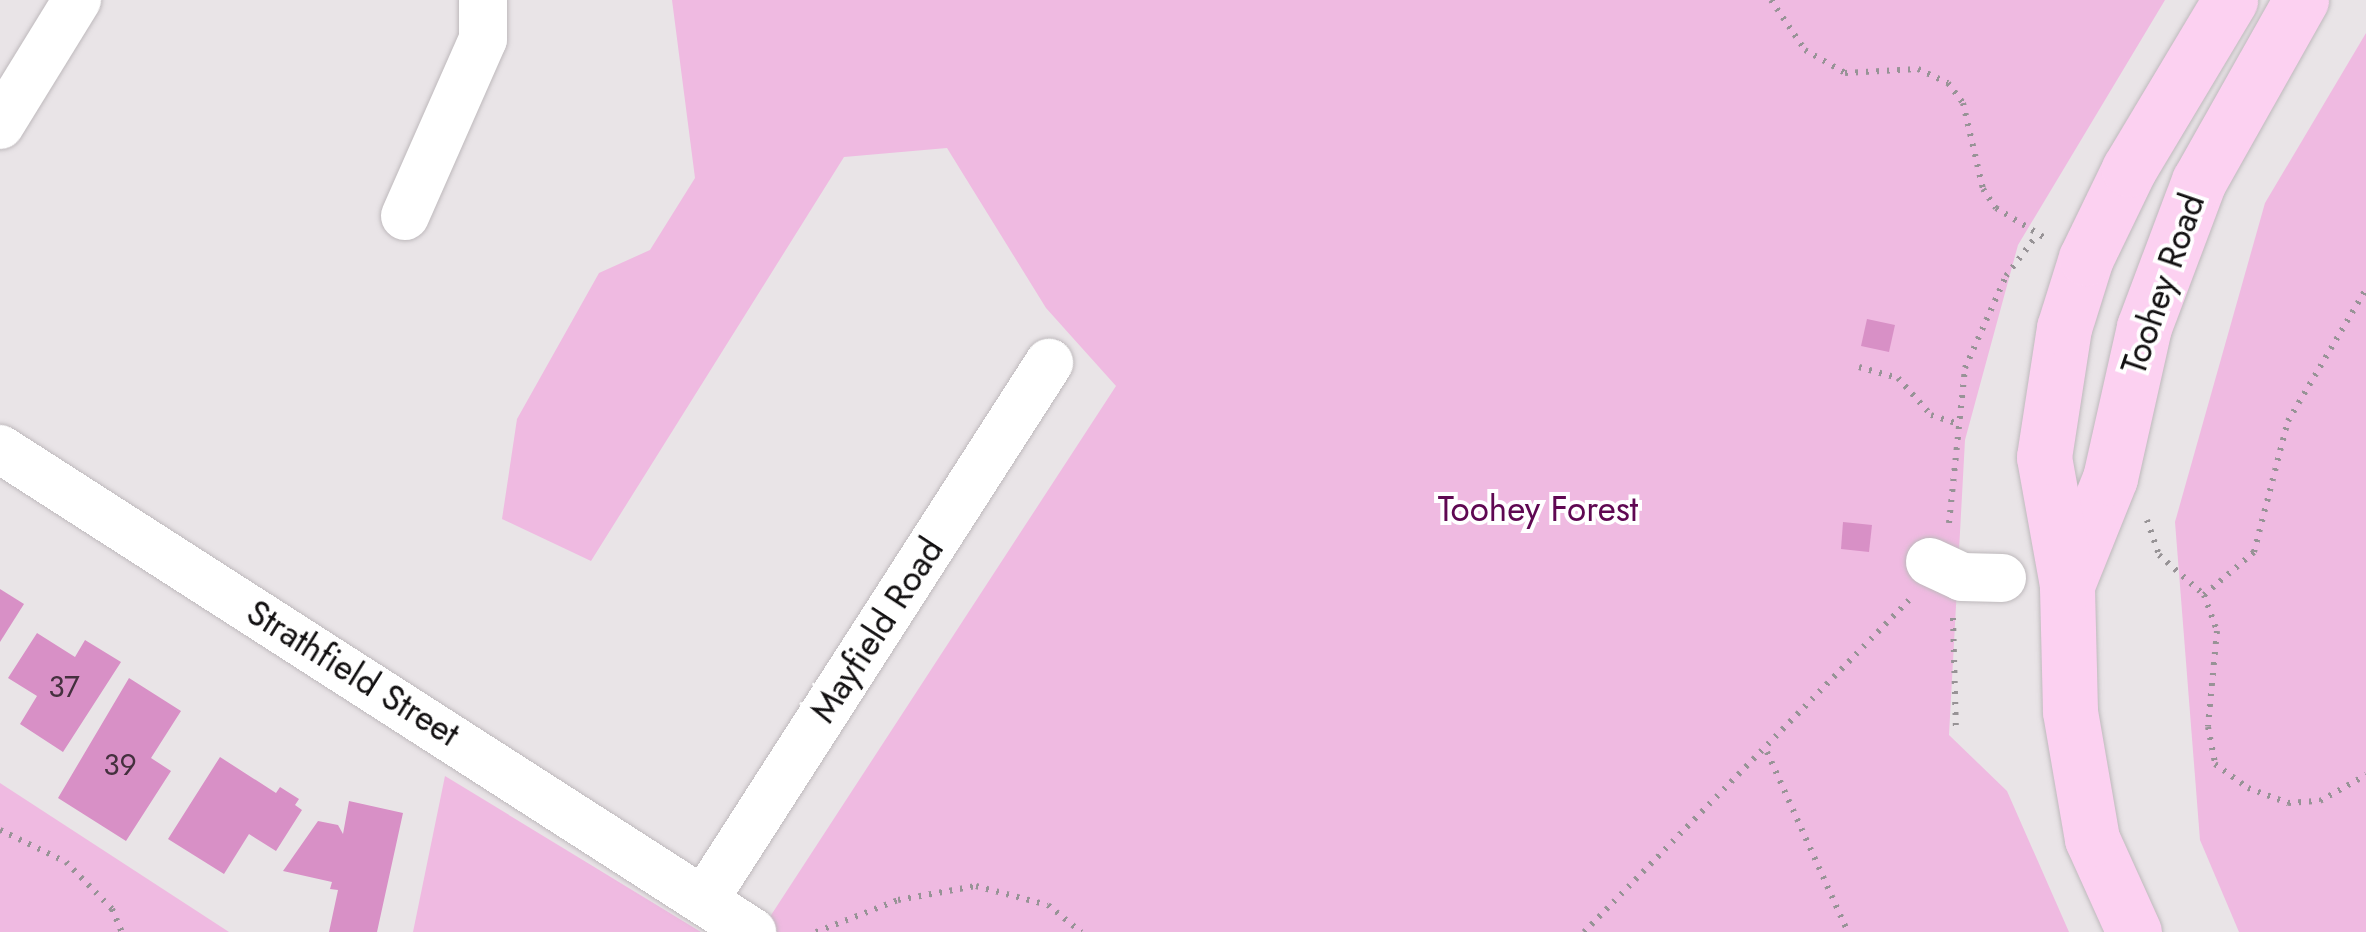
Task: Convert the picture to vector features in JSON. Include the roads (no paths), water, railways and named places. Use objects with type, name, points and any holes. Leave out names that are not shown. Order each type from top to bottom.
[{"type":"main road","name":"Toohey Road","points":[[2134,932],[2092,839],[2070,711],[2067,585],[2044,458],[2064,328],[2086,258],[2129,168],[2230,0]]},
{"type":"main road","name":"Toohey Road","points":[[2067,585],[2110,478],[2144,327],[2199,181],[2301,0]]},
{"type":"street","points":[[0,125],[77,0]]},
{"type":"street","points":[[405,216],[482,38],[483,0]]},
{"type":"street","name":"Mayfield Road","points":[[706,897],[1048,363]]},
{"type":"street","name":"Strathfield Street","points":[[0,449],[706,897],[752,932]]},
{"type":"street","points":[[1941,579],[2002,578]]},
{"type":"park label","name":"Toohey Forest","points":[[1538,509]]}]
